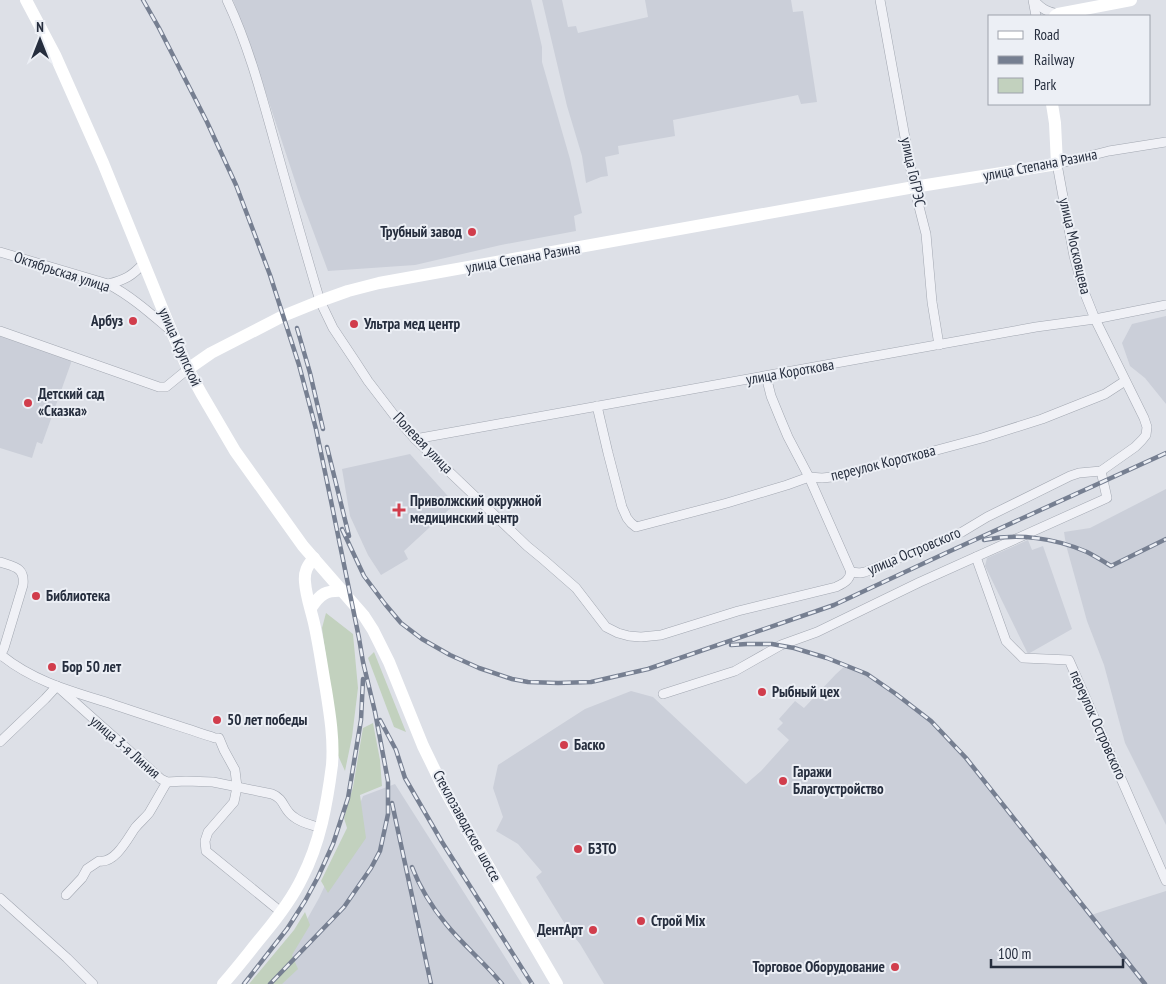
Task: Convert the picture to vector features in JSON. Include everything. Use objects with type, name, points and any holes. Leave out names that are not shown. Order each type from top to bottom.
[{"type":"street","name":"улица Крупской","points":[[26,0],[55,55],[103,163],[188,370],[235,451],[298,539],[364,616],[389,662]]},
{"type":"street","name":"Полевая улица","points":[[227,0],[243,39],[263,101],[320,301],[333,328],[368,381],[415,439],[527,546],[576,588],[606,627],[629,636],[641,637]]},
{"type":"street","name":"улица ГоГРЭС","points":[[880,0],[914,187],[926,234],[938,345]]},
{"type":"street","points":[[1034,0],[1042,9],[1056,15],[1131,0]]},
{"type":"street","points":[[1034,0],[1036,15]]},
{"type":"street","name":"улица Московцева","points":[[1052,105],[1057,164],[1076,264],[1083,289],[1094,320],[1144,418],[1147,427],[1146,435]]},
{"type":"street","name":"улица Степана Разина","points":[[188,370],[211,354],[283,316],[348,291],[914,187],[1057,164],[1109,151],[1166,142]]},
{"type":"street","name":"Октябрьская улица","points":[[0,252],[108,284],[124,293],[170,330]]},
{"type":"street","points":[[108,284],[122,281],[134,275],[144,263]]},
{"type":"street","name":"улица Короткова","points":[[415,439],[1036,327],[1094,320],[1166,305]]},
{"type":"street","points":[[0,331],[159,387],[166,387],[188,370]]},
{"type":"street","points":[[766,376],[771,396],[788,437],[809,477],[851,572]]},
{"type":"street","name":"переулок Короткова","points":[[596,406],[622,507],[627,518],[636,527],[727,503],[809,477],[832,477],[982,438],[1042,419],[1105,394],[1125,381]]},
{"type":"street","name":"улица Островского","points":[[641,637],[661,635],[846,583],[850,578],[851,572],[865,572],[962,532],[1070,476],[1079,473],[1101,471],[1135,447],[1146,435]]},
{"type":"street","points":[[663,694],[735,671],[781,645],[817,632],[920,582],[1107,498],[1101,471]]},
{"type":"street","name":"переулок Островского","points":[[976,557],[1006,641],[1023,658],[1069,660],[1166,881]]},
{"type":"street","points":[[222,984],[281,912],[302,879],[321,828],[330,780],[332,745],[331,721],[305,581],[308,565],[314,558]]},
{"type":"street","name":"улица 3-я Линия","points":[[0,562],[18,568],[24,577],[0,655],[26,672],[57,686],[215,738],[220,738],[235,770],[237,787]]},
{"type":"street","points":[[311,608],[324,593],[334,590],[343,591]]},
{"type":"street","name":"Стеклозаводское шоссе","points":[[389,662],[423,746],[442,785],[557,984]]},
{"type":"street","points":[[0,742],[57,686]]},
{"type":"street","name":"улица 3-я Линия","points":[[57,686],[161,779],[167,782],[148,814],[135,828],[122,848],[108,860],[104,862],[99,861],[87,869],[82,878],[66,895]]},
{"type":"street","points":[[167,782],[213,782],[272,794],[278,796],[287,812],[295,819],[321,828]]},
{"type":"street","points":[[237,787],[234,802],[208,832],[205,841],[206,851],[281,912]]},
{"type":"street","points":[[0,898],[68,958],[93,984]]},
{"type":"shaded area","name":"Трубный завод","points":[[233,0],[531,0],[542,47],[542,62],[570,159],[582,213],[574,216],[576,231],[501,245],[415,265],[328,271],[300,196],[250,45]]},
{"type":"shaded area","points":[[542,0],[562,0],[568,27],[576,26],[578,33],[648,17],[645,0],[791,0],[793,12],[803,11],[817,102],[801,104],[798,95],[673,120],[675,136],[618,146],[619,154],[605,157],[608,176],[586,183],[582,156],[567,106]]},
{"type":"shaded area","points":[[1166,316],[1166,404],[1145,378],[1130,366],[1122,343],[1132,324]]},
{"type":"shaded area","name":"Детский сад «Сказка»","points":[[0,335],[71,359],[42,444],[37,442],[32,458],[0,448]]},
{"type":"shaded area","name":"Приволжский окружной медицинский центр","points":[[410,454],[455,504],[404,551],[408,559],[381,575],[368,555],[350,516],[342,469]]},
{"type":"shaded area","points":[[1166,489],[1166,825],[1125,743],[1104,665],[1087,621],[1064,532],[1090,528]]},
{"type":"shaded area","points":[[1028,540],[1032,550],[1043,546],[1072,629],[1028,654],[985,566],[987,558]]},
{"type":"shaded area","points":[[846,665],[867,674],[931,721],[966,758],[1091,915],[1166,891],[1166,984],[604,984],[536,877],[542,872],[518,844],[496,831],[503,817],[493,788],[498,765],[585,709],[631,691],[653,697],[746,784],[761,771],[789,740],[777,729],[783,723],[779,719],[795,701],[804,708]]},
{"type":"shaded area","points":[[395,784],[522,984],[263,984],[292,946],[319,898],[344,845],[363,796]]},
{"type":"green space","points":[[326,613],[353,634],[358,688],[352,737],[345,771],[336,751],[332,702],[322,628]]},
{"type":"green space","points":[[374,652],[406,732],[394,727],[368,658]]},
{"type":"green space","points":[[373,723],[380,760],[382,786],[360,795],[366,838],[328,893],[321,881],[347,828],[344,818],[353,787],[363,728]]},
{"type":"green space","points":[[305,912],[310,925],[292,955],[298,969],[282,984],[249,984],[294,930]]},
{"type":"railway","points":[[143,0],[207,122],[236,185],[270,275],[299,365],[316,429],[388,781],[388,814],[380,851],[371,868],[344,907],[270,984]]},
{"type":"railway","points":[[297,328],[323,429]]},
{"type":"railway","points":[[327,447],[349,536]]},
{"type":"railway","points":[[342,529],[364,576],[401,623],[422,639],[450,655],[479,668],[512,679],[528,682],[591,682],[648,669],[834,605],[1166,453]]},
{"type":"railway","points":[[984,540],[1010,537],[1049,540],[1087,552],[1111,566],[1166,539]]},
{"type":"railway","points":[[731,645],[772,644],[794,648],[827,658],[867,674],[931,721],[966,758],[1145,984]]},
{"type":"railway","points":[[244,984],[287,929],[305,901],[333,844],[348,798],[361,720],[363,679]]},
{"type":"railway","points":[[380,720],[396,750],[405,778],[442,842],[532,984]]},
{"type":"railway","points":[[392,803],[431,984]]},
{"type":"railway","points":[[412,867],[423,890],[441,918],[502,984]]},
{"type":"place","name":"Трубный завод","points":[[472,232]]},
{"type":"place","name":"Арбуз","points":[[133,321]]},
{"type":"place","name":"Ультра мед центр","points":[[354,324]]},
{"type":"place","name":"Детский сад «Сказка»","points":[[28,403]]},
{"type":"place","name":"Приволжский окружной медицинский центр","points":[[399,510]]},
{"type":"place","name":"Библиотека","points":[[36,596]]},
{"type":"place","name":"Бор 50 лет","points":[[52,667]]},
{"type":"place","name":"Рыбный цех","points":[[762,692]]},
{"type":"place","name":"50 лет победы","points":[[217,720]]},
{"type":"place","name":"Баско","points":[[564,745]]},
{"type":"place","name":"Гаражи Благоустройство","points":[[783,781]]},
{"type":"place","name":"БЗТО","points":[[578,849]]},
{"type":"place","name":"Строй Mix","points":[[641,921]]},
{"type":"place","name":"ДентАрт","points":[[593,930]]},
{"type":"place","name":"Торговое Оборудование","points":[[895,967]]}]
